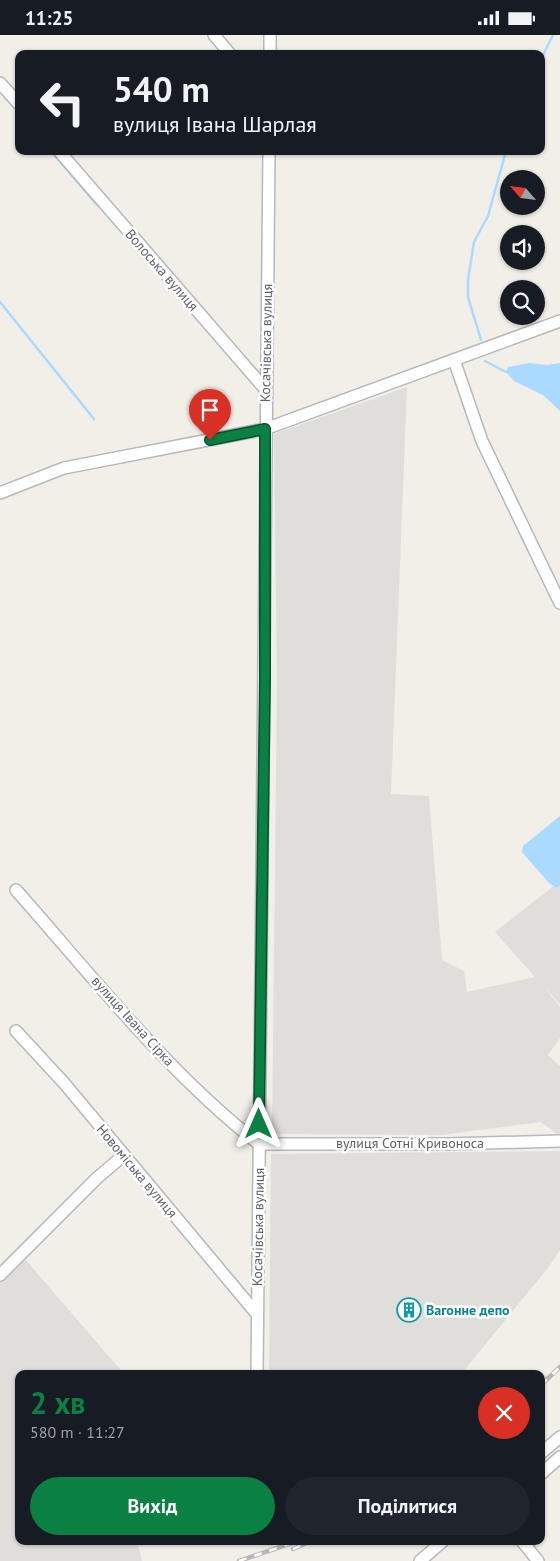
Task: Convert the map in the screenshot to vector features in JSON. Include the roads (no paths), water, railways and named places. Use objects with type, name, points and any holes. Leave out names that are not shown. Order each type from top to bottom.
[{"type":"street","points":[[214,35],[227,50]]},
{"type":"street","points":[[270,35],[270,50]]},
{"type":"street","points":[[0,83],[15,100]]},
{"type":"street","name":"Волоська вулиця","points":[[62,155],[265,389]]},
{"type":"street","name":"Косачівська вулиця","points":[[257,1370],[256,1313],[265,678],[265,389],[269,155]]},
{"type":"street","points":[[0,493],[64,468],[265,429],[560,321]]},
{"type":"street","points":[[454,360],[482,441],[560,603]]},
{"type":"street","name":"вулиця Івана Сірка","points":[[16,890],[179,1073],[221,1113],[259,1143]]},
{"type":"street","name":"Новоміська вулиця","points":[[16,1031],[64,1083],[256,1313]]},
{"type":"street","name":"вулиця Сотні Кривоноса","points":[[259,1143],[448,1144],[560,1141]]},
{"type":"street","points":[[0,1275],[97,1178],[124,1155]]},
{"type":"street","points":[[545,1450],[560,1437]]},
{"type":"street","points":[[545,1470],[560,1457]]},
{"type":"street","points":[[420,1561],[438,1545]]},
{"type":"street","points":[[525,1545],[538,1561]]},
{"type":"water","points":[[529,363],[547,365],[560,363],[560,411],[543,395],[514,381],[506,372],[508,367]]},
{"type":"water","points":[[560,816],[560,885],[557,888],[549,883],[522,852],[523,846]]},
{"type":"waterway","points":[[545,51],[553,35]]},
{"type":"waterway","points":[[5,97],[15,108]]},
{"type":"waterway","points":[[54,155],[97,205]]},
{"type":"waterway","points":[[481,340],[468,297],[468,280],[474,242],[488,216],[505,155]]},
{"type":"waterway","points":[[0,302],[94,419]]},
{"type":"waterway","points":[[485,361],[506,372]]},
{"type":"railway","points":[[545,1381],[560,1367]]},
{"type":"railway","points":[[239,1561],[286,1545]]},
{"type":"railway","points":[[293,1549],[302,1545]]},
{"type":"place","name":"Вагонне депо","points":[[409,1310]]}]
